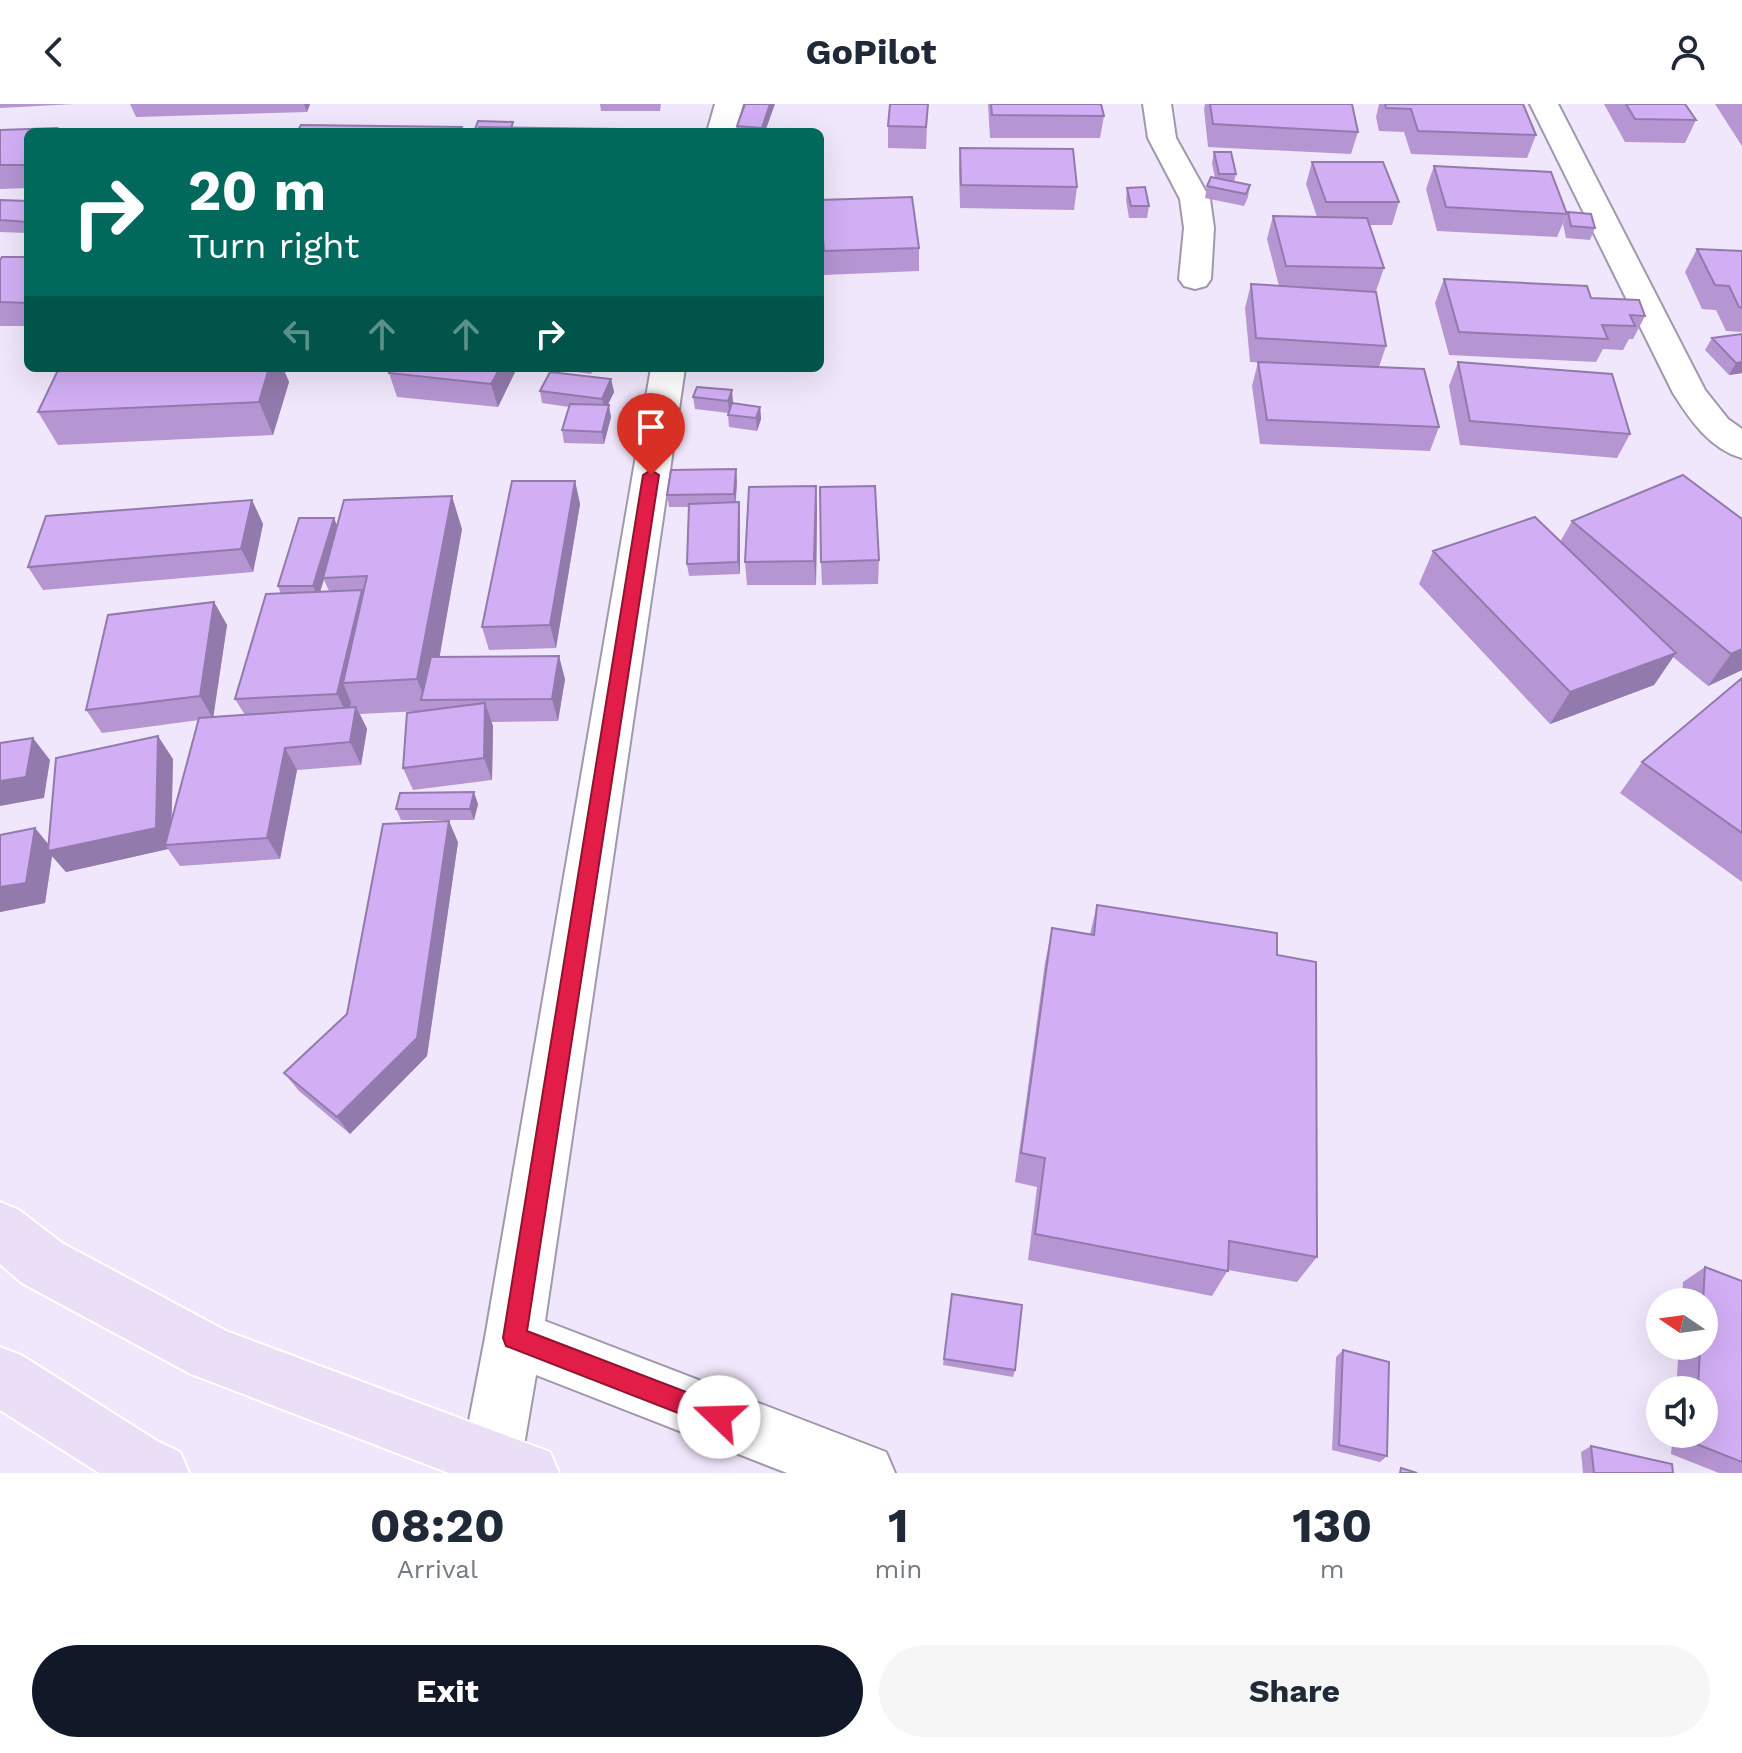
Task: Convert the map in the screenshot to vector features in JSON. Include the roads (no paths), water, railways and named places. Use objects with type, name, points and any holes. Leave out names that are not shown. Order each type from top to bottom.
[{"type":"main road","points":[[0,1229],[42,1263],[211,1354],[510,1465]]},
{"type":"main road","points":[[0,1376],[136,1462],[159,1473]]},
{"type":"street","points":[[722,128],[729,104]]},
{"type":"street","points":[[1157,104],[1162,138],[1195,199],[1199,228],[1195,279]]},
{"type":"street","points":[[1544,104],[1690,393],[1716,427],[1742,446]]},
{"type":"street","points":[[510,1465],[514,1338],[667,372]]},
{"type":"street","points":[[514,1338],[865,1473]]}]
